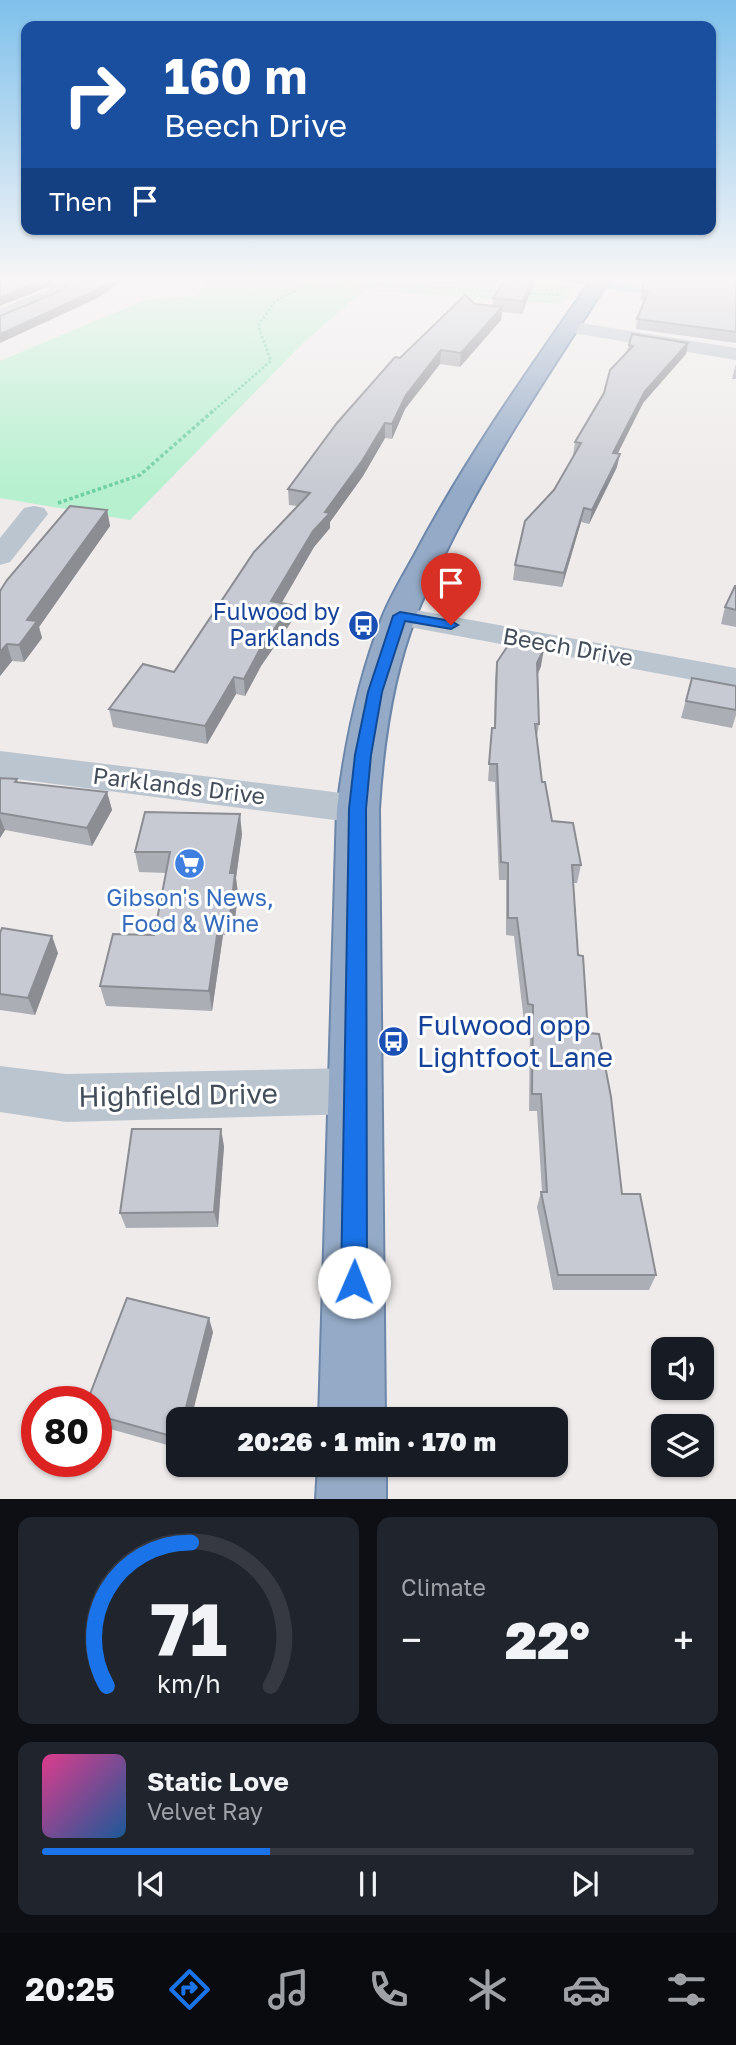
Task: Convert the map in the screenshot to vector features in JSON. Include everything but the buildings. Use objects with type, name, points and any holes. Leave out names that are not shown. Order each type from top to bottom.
[{"type":"highway","points":[[352,1407],[356,1091],[354,1030],[358,809],[363,755],[375,692],[400,616],[447,520],[519,400],[553,349]]},
{"type":"highway","points":[[351,1499],[352,1477]]},
{"type":"street","points":[[700,349],[736,355]]},
{"type":"street","points":[[0,555],[34,514]]},
{"type":"street","name":"Beech Drive","points":[[400,616],[736,678]]},
{"type":"street","name":"Parklands Drive","points":[[0,764],[358,809]]},
{"type":"street","name":"Highfield Drive","points":[[0,1089],[66,1098],[356,1091]]},
{"type":"path","points":[[34,514],[54,504],[140,475],[271,361],[267,349]]},
{"type":"green space","points":[[29,349],[297,349],[130,520],[0,498],[0,361]]},
{"type":"place","name":"Fulwood by Parklands","points":[[363,625]]},
{"type":"place","name":"Gibson's News, Food & Wine","points":[[190,864]]},
{"type":"place","name":"Fulwood opp Lightfoot Lane","points":[[394,1041]]},
{"type":"route","points":[[354,1282],[355,947],[358,809],[363,755],[375,692],[392,632],[400,616],[451,625]]}]
